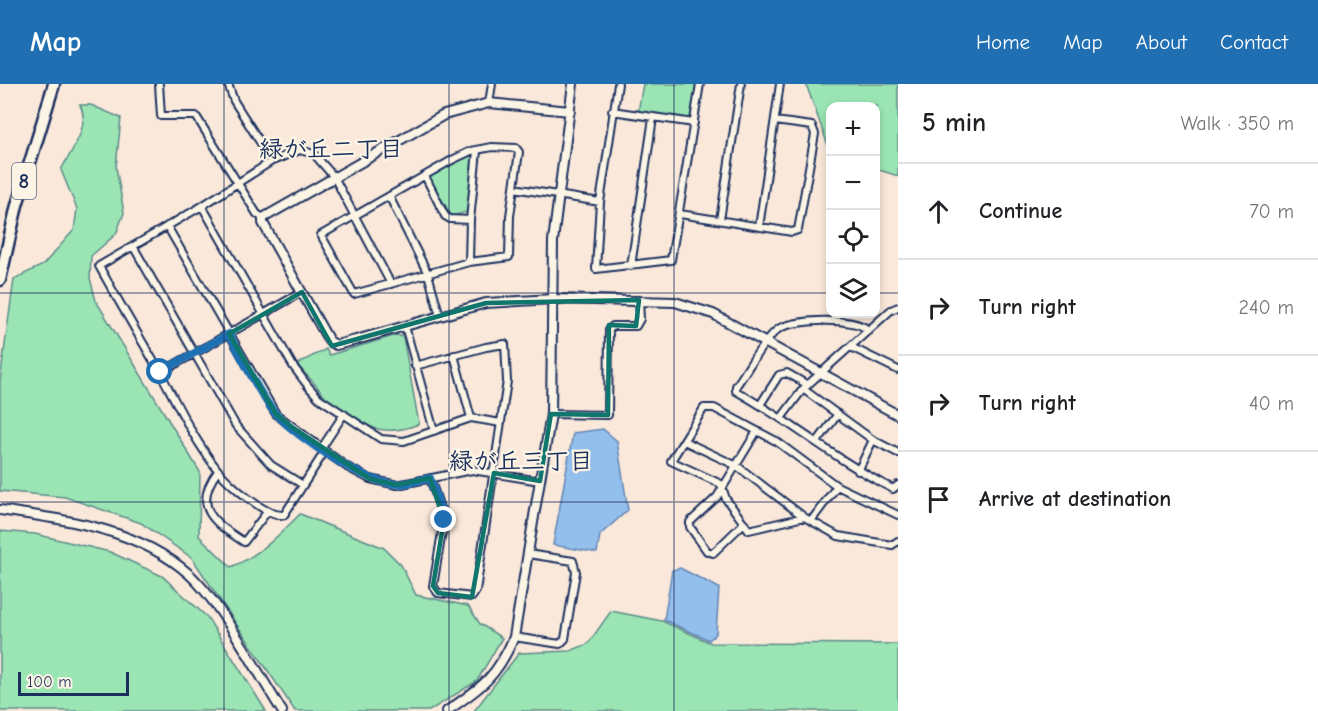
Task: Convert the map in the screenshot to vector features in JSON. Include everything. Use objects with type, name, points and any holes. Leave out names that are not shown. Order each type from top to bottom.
[{"type":"highway","name":"8","points":[[0,280],[17,205],[54,84]]},
{"type":"street","points":[[159,84],[161,116],[196,116],[257,213],[263,218]]},
{"type":"street","points":[[228,84],[234,101],[272,161]]},
{"type":"street","points":[[489,103],[492,84]]},
{"type":"street","points":[[447,711],[493,676],[504,662],[514,637],[551,414],[553,241],[557,195],[573,84]]},
{"type":"street","points":[[618,84],[612,111],[600,202],[596,269],[671,260],[700,84]]},
{"type":"street","points":[[720,220],[741,84]]},
{"type":"street","points":[[759,226],[775,121],[778,84]]},
{"type":"street","points":[[263,218],[444,115],[489,103],[570,111]]},
{"type":"street","points":[[612,111],[694,123]]},
{"type":"street","points":[[632,266],[653,118]]},
{"type":"street","points":[[680,213],[792,232],[798,230],[815,134],[812,126],[775,121]]},
{"type":"street","points":[[492,147],[516,148],[519,152],[509,257],[469,262],[354,294],[321,235],[452,160],[477,151],[492,147]]},
{"type":"street","points":[[344,414],[284,515],[276,516],[267,512],[218,471],[196,439],[99,266],[202,206],[272,161],[300,150],[314,154],[334,177],[391,284]]},
{"type":"street","points":[[469,262],[470,220],[477,151]]},
{"type":"street","points":[[425,176],[445,216],[450,219],[470,220]]},
{"type":"street","points":[[514,188],[600,202]]},
{"type":"street","points":[[389,196],[428,274],[440,316]]},
{"type":"street","points":[[202,206],[293,366],[319,398],[381,439],[395,441],[471,418],[501,423]]},
{"type":"street","points":[[263,218],[263,224],[329,341],[336,345],[486,303],[553,299],[639,300],[692,306],[713,314],[898,415]]},
{"type":"street","points":[[167,226],[276,414],[323,450],[370,479],[397,485],[472,470],[540,481]]},
{"type":"street","points":[[133,246],[236,426],[253,448],[271,465],[303,485]]},
{"type":"street","points":[[160,372],[302,292]]},
{"type":"street","points":[[551,414],[608,415],[609,330],[613,326],[636,327],[640,319],[639,300]]},
{"type":"street","points":[[782,417],[805,387],[898,307]]},
{"type":"street","points":[[869,331],[855,322],[837,319],[779,328],[765,343],[736,386],[736,391],[782,417],[858,471],[893,489],[898,485]]},
{"type":"street","points":[[405,326],[434,431]]},
{"type":"street","points":[[415,366],[504,344],[507,381],[477,591],[472,597],[438,593],[433,586],[444,520],[430,478]]},
{"type":"street","points":[[851,347],[898,370]]},
{"type":"street","points":[[454,355],[471,418]]},
{"type":"street","points":[[760,405],[779,375],[786,373],[873,440],[898,453]]},
{"type":"street","points":[[804,517],[749,530],[721,489],[721,484],[671,460],[704,408],[714,408],[758,431],[776,441],[837,486],[898,515]]},
{"type":"street","points":[[817,442],[838,414]]},
{"type":"street","points":[[743,524],[713,552],[707,551],[690,527],[690,522],[717,497],[758,431]]},
{"type":"street","points":[[858,471],[873,440]]},
{"type":"street","points":[[684,441],[737,466],[804,517],[838,536],[892,545],[898,541]]},
{"type":"street","points":[[218,471],[207,486],[208,513],[216,525],[244,542],[267,512]]},
{"type":"street","points":[[811,521],[837,486]]},
{"type":"street","points":[[0,510],[61,519],[111,531],[141,542],[168,559],[188,574],[212,601],[282,711]]},
{"type":"street","points":[[514,637],[560,644],[566,639],[576,572],[573,561],[528,554]]},
{"type":"highlighted area","points":[[302,292],[332,346],[486,303],[639,300],[636,326],[609,325],[608,415],[551,414],[540,481],[494,473],[472,597],[438,593],[433,586],[444,520],[430,478],[397,485],[370,479],[293,428],[276,414],[229,334]]},
{"type":"green space","points":[[643,84],[696,84],[691,117],[688,119],[638,112]]},
{"type":"green space","points":[[806,84],[898,84],[898,176],[880,170],[880,102],[826,102],[826,140]]},
{"type":"green space","points":[[80,105],[91,105],[121,118],[116,167],[124,213],[116,234],[91,256],[90,278],[96,301],[200,472],[199,536],[231,567],[260,551],[300,514],[384,548],[401,565],[416,595],[468,606],[480,624],[502,638],[477,681],[429,711],[295,711],[192,558],[141,523],[65,497],[0,491],[0,381],[14,279],[43,265],[74,230],[77,209],[61,170],[81,130],[83,113]]},
{"type":"green space","points":[[472,154],[475,157],[467,212],[452,216],[429,180],[430,176]]},
{"type":"green space","points":[[397,335],[403,337],[419,424],[404,429],[379,429],[359,421],[325,398],[297,364],[326,349],[329,355]]},
{"type":"green space","points":[[0,531],[35,534],[110,552],[162,576],[207,617],[266,711],[0,711]]},
{"type":"green space","points":[[611,611],[662,621],[711,643],[898,644],[898,711],[474,711],[519,653],[570,651],[588,644]]},
{"type":"water","points":[[603,429],[617,441],[628,510],[600,535],[597,553],[553,545],[573,433]]},
{"type":"water","points":[[680,568],[719,588],[716,634],[709,640],[664,620],[672,570]]},
{"type":"district","name":"緑が丘二丁目","points":[[331,149]]},
{"type":"district","name":"緑が丘三丁目","points":[[521,461]]},
{"type":"route","points":[[160,372],[229,334],[276,414],[292,429],[347,467],[370,479],[397,485],[430,478],[444,520]]}]
